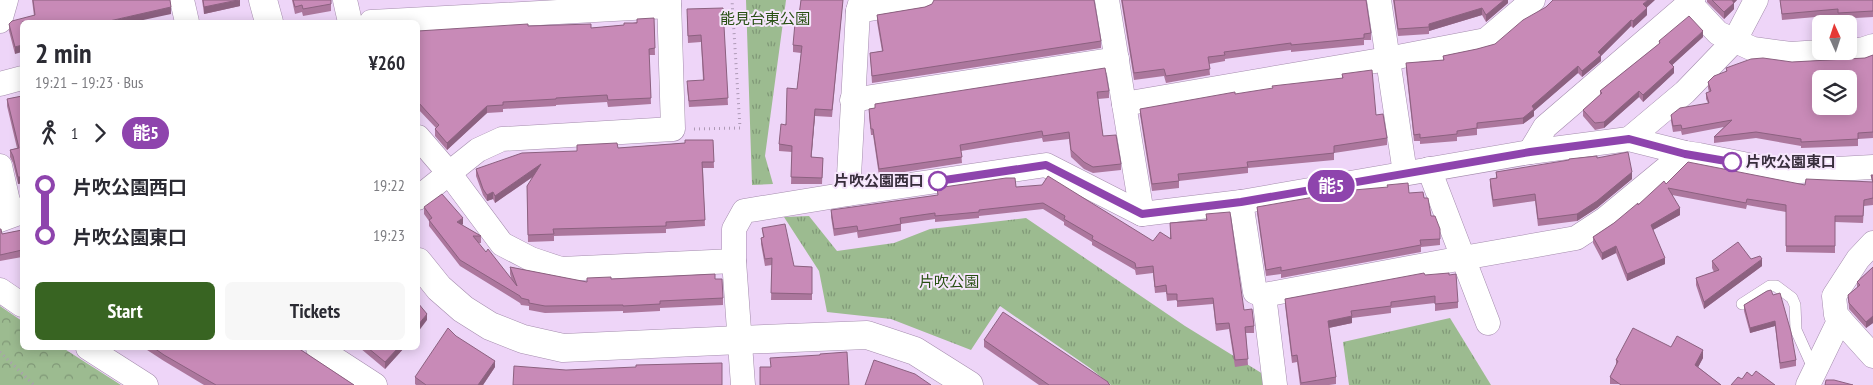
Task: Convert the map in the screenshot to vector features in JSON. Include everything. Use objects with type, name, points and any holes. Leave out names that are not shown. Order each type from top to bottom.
[{"type":"street","points":[[0,21],[6,0]]},
{"type":"street","points":[[182,0],[187,20]]},
{"type":"street","points":[[263,0],[268,20]]},
{"type":"street","points":[[345,0],[350,20]]},
{"type":"street","points":[[848,194],[852,100],[860,5],[923,0]]},
{"type":"street","points":[[1107,0],[1142,214]]},
{"type":"street","points":[[1379,0],[1405,173]]},
{"type":"street","points":[[1124,104],[1486,40],[1532,0]]},
{"type":"street","points":[[1629,139],[1685,92],[1735,40],[1756,0]]},
{"type":"street","points":[[1530,152],[1545,127],[1690,1],[1718,33],[1752,49],[1791,54],[1812,53]]},
{"type":"street","points":[[402,20],[669,3],[673,129],[502,139],[478,150],[420,196]]},
{"type":"street","points":[[1858,50],[1873,46]]},
{"type":"street","points":[[852,100],[1117,59]]},
{"type":"street","points":[[0,84],[20,79]]},
{"type":"street","points":[[420,139],[449,173],[502,244],[531,260],[561,269],[734,261]]},
{"type":"street","points":[[743,385],[734,261],[734,229],[744,211],[1046,165],[1142,214],[1241,202],[1530,152],[1629,139],[1685,154],[1700,155],[1782,172],[1873,168]]},
{"type":"street","points":[[1241,202],[1255,292],[1264,296],[1576,238],[1604,219],[1685,154]]},
{"type":"street","points":[[0,166],[9,206],[20,213]]},
{"type":"street","points":[[1429,169],[1488,323]]},
{"type":"street","points":[[0,223],[20,215]]},
{"type":"street","points":[[1873,243],[1858,259],[1834,296],[1836,315],[1873,356]]},
{"type":"street","points":[[420,264],[439,288],[463,309],[490,326],[523,339],[563,348],[867,336],[915,351],[969,385]]},
{"type":"street","points":[[0,290],[20,304]]},
{"type":"street","points":[[1264,296],[1275,385]]},
{"type":"street","points":[[1811,378],[1840,320]]},
{"type":"street","points":[[91,350],[146,385]]},
{"type":"street","points":[[321,350],[375,385]]},
{"type":"lane","points":[[1742,304],[1770,286],[1776,286],[1792,298],[1795,305],[1796,330],[1811,378]]},
{"type":"path","points":[[673,129],[740,128],[732,0]]},
{"type":"path","points":[[0,352],[34,385]]},
{"type":"green space","name":"能見台東公園","points":[[746,0],[786,0],[765,156],[773,184],[752,185]]},
{"type":"green space","name":"片吹公園","points":[[809,216],[837,251],[894,243],[930,229],[1026,218],[1185,326],[1263,374],[1265,385],[1111,385],[1090,368],[1000,306],[971,350],[891,319],[827,312],[819,271],[784,217]]},
{"type":"green space","points":[[0,306],[20,320],[20,350],[66,350],[121,385],[0,385]]},
{"type":"green space","points":[[1450,318],[1491,385],[1349,385],[1343,342]]},
{"type":"building","points":[[33,0],[170,0],[171,7],[114,20],[20,20],[20,46],[15,47],[9,24],[12,21],[35,15]]},
{"type":"building","points":[[203,0],[238,0],[204,7]]},
{"type":"building","points":[[293,0],[331,0],[331,4],[303,9],[302,5],[295,7]]},
{"type":"building","points":[[801,0],[843,0],[832,110],[815,109],[811,157],[823,158],[822,178],[791,177],[792,146],[779,144],[781,124],[786,125],[787,88],[797,89],[802,46],[793,45],[795,23],[798,23]]},
{"type":"building","points":[[934,0],[1094,0],[1101,41],[872,76],[870,53],[883,51],[877,15],[925,7],[932,4]]},
{"type":"building","points":[[1122,0],[1366,0],[1371,33],[1364,34],[1364,38],[1291,45],[1291,43],[1224,52],[1225,55],[1208,57],[1210,69],[1166,76],[1164,69],[1134,73]]},
{"type":"building","points":[[1394,0],[1504,0],[1486,15],[1482,8],[1429,24],[1429,27],[1398,29]]},
{"type":"building","points":[[1553,0],[1648,0],[1643,4],[1647,8],[1633,21],[1631,20],[1598,52],[1601,55],[1582,71],[1578,66],[1532,106],[1534,109],[1523,118],[1477,123],[1477,128],[1457,131],[1457,134],[1420,138],[1420,134],[1414,135],[1406,63],[1444,60],[1443,56],[1495,44],[1523,20],[1546,7]]},
{"type":"building","points":[[1712,0],[1732,0],[1734,3],[1724,12]]},
{"type":"building","points":[[1780,0],[1873,0],[1873,11],[1838,13],[1838,9],[1782,14]]},
{"type":"building","points":[[723,8],[728,98],[689,101],[687,81],[704,80],[701,35],[688,36],[687,9]]},
{"type":"building","points":[[1689,16],[1703,31],[1669,62],[1674,67],[1643,95],[1639,91],[1604,122],[1595,123],[1583,110],[1602,93],[1600,91],[1660,43],[1659,41]]},
{"type":"building","points":[[654,18],[655,48],[649,49],[651,98],[608,100],[607,95],[503,102],[503,105],[487,106],[447,143],[435,129],[439,125],[420,104],[420,31],[528,24],[528,26],[591,24],[591,28],[637,23],[637,19]]},
{"type":"building","points":[[1873,55],[1873,132],[1858,133],[1858,139],[1801,142],[1801,139],[1756,132],[1714,137],[1732,120],[1682,129],[1681,125],[1673,126],[1671,115],[1680,108],[1709,103],[1706,93],[1711,91],[1708,82],[1714,76],[1727,71],[1726,68],[1751,59],[1763,58],[1792,62],[1858,60],[1858,58]]},
{"type":"building","points":[[1105,68],[1109,91],[1097,92],[1103,136],[1116,135],[1121,164],[1093,167],[1084,162],[1071,150],[1069,132],[1043,136],[1042,131],[960,145],[962,157],[879,169],[869,109],[875,108],[875,104]]},
{"type":"building","points":[[1372,70],[1376,115],[1383,114],[1387,138],[1334,146],[1334,153],[1247,162],[1248,167],[1178,174],[1179,181],[1152,184],[1140,109],[1235,92],[1235,94],[1273,88],[1272,86],[1343,78],[1342,74]]},
{"type":"building","points":[[20,96],[20,177],[18,177],[10,150],[19,148],[7,99]]},
{"type":"building","points":[[685,140],[713,140],[714,162],[702,162],[705,220],[666,222],[666,226],[553,229],[554,234],[528,235],[527,186],[541,164],[495,196],[493,192],[487,195],[476,169],[522,153],[577,151],[577,145],[617,143],[618,148],[685,143]]},
{"type":"building","points":[[1628,152],[1632,172],[1597,201],[1577,214],[1538,219],[1535,194],[1493,200],[1490,179],[1497,178],[1496,172],[1569,159],[1597,156],[1597,158]]},
{"type":"building","points":[[1688,162],[1805,185],[1806,179],[1873,182],[1873,198],[1864,200],[1863,216],[1835,216],[1835,246],[1786,246],[1786,205],[1747,199],[1746,203],[1668,188],[1680,208],[1651,225],[1665,258],[1627,274],[1616,246],[1602,253],[1593,237],[1638,203],[1638,205],[1664,181],[1666,184]]},
{"type":"building","points":[[1048,176],[1153,241],[1160,232],[1171,239],[1170,223],[1207,220],[1206,214],[1230,212],[1244,310],[1252,309],[1254,326],[1245,327],[1248,359],[1235,360],[1229,323],[1216,324],[1213,298],[1177,301],[1177,294],[1167,294],[1166,285],[1155,287],[1153,266],[1136,268],[1135,263],[1092,239],[1093,236],[1064,219],[1065,216],[1043,203],[979,210],[979,212],[935,216],[935,213],[900,218],[901,224],[858,231],[857,226],[834,229],[831,210],[938,195],[937,188],[1006,178],[1015,178],[1016,187],[1042,185]]},
{"type":"building","points":[[1408,183],[1409,193],[1423,192],[1424,198],[1428,198],[1431,216],[1435,216],[1440,229],[1440,239],[1420,240],[1421,245],[1281,271],[1281,267],[1266,270],[1257,207],[1354,190]]},
{"type":"building","points":[[442,194],[463,218],[457,222],[481,236],[473,236],[486,252],[488,249],[517,286],[510,267],[587,282],[587,278],[611,277],[611,279],[715,274],[715,279],[722,279],[723,298],[660,301],[660,304],[623,306],[545,306],[529,303],[529,300],[521,298],[460,260],[429,220],[432,218],[424,207]]},
{"type":"building","points":[[785,224],[794,266],[812,267],[812,294],[771,293],[772,258],[765,259],[761,238],[764,237],[762,228]]},
{"type":"building","points":[[0,229],[2,234],[20,230],[20,250],[0,255]]},
{"type":"building","points":[[1738,242],[1751,259],[1760,256],[1762,259],[1704,302],[1696,278],[1719,270],[1712,261]]},
{"type":"building","points":[[1873,267],[1873,316],[1866,322],[1849,303],[1848,295],[1860,285],[1857,282]]},
{"type":"building","points":[[1424,273],[1425,275],[1456,274],[1458,302],[1435,304],[1435,296],[1391,302],[1391,306],[1351,311],[1352,316],[1328,321],[1336,377],[1301,383],[1297,355],[1292,356],[1285,299]]},
{"type":"building","points":[[1771,290],[1773,295],[1780,293],[1791,332],[1796,360],[1780,363],[1775,321],[1750,328],[1744,305]]},
{"type":"building","points":[[420,305],[427,314],[420,323]]},
{"type":"building","points":[[1003,312],[1110,385],[1049,385],[984,340]]},
{"type":"building","points":[[448,328],[456,336],[495,361],[478,385],[426,385],[415,377]]},
{"type":"building","points":[[1633,328],[1671,347],[1677,336],[1703,350],[1695,365],[1721,385],[1621,385],[1610,377],[1618,361],[1616,360]]},
{"type":"building","points":[[157,350],[301,350],[354,385],[216,385]]},
{"type":"building","points":[[370,350],[396,350],[385,362]]},
{"type":"building","points":[[847,352],[849,385],[760,385],[760,367],[771,367],[770,358]]},
{"type":"building","points":[[874,360],[915,374],[931,385],[865,385]]},
{"type":"building","points":[[722,363],[722,385],[513,385],[514,366],[566,370],[636,367],[636,365]]},
{"type":"building","points":[[1756,371],[1775,385],[1731,385],[1738,377],[1742,379],[1747,372],[1752,376]]},
{"type":"building","points":[[1826,380],[1834,380],[1853,385],[1825,385]]},
{"type":"bus line","name":"能5","points":[[938,181],[1046,165],[1142,214],[1241,202],[1530,152],[1629,139],[1685,154],[1700,155],[1732,162]]},
{"type":"place","name":"片吹公園東口","points":[[1732,162]]},
{"type":"place","name":"片吹公園西口","points":[[938,181]]}]
